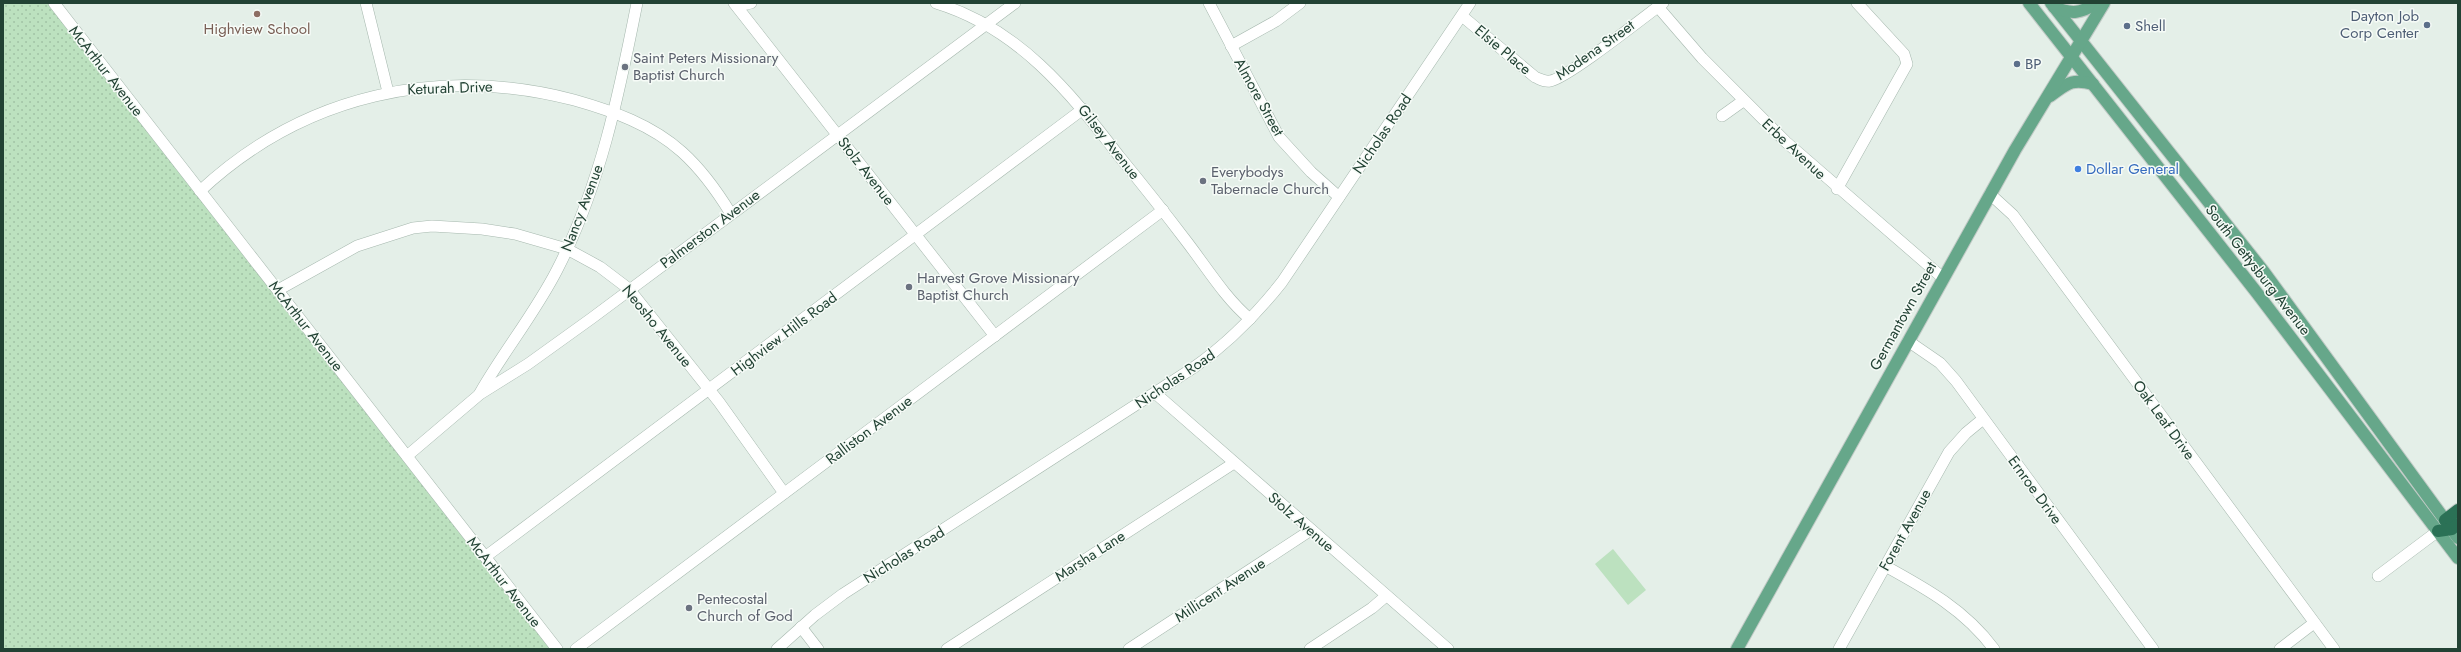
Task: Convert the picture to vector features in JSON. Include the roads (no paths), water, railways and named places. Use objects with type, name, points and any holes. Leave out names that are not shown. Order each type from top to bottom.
[{"type":"highway","points":[[2438,532],[2453,528],[2458,510]]},
{"type":"main road","name":"South Gettysburg Avenue","points":[[2030,3],[2257,293],[2458,558]]},
{"type":"main road","points":[[2052,5],[2065,12],[2078,13],[2097,3]]},
{"type":"main road","name":"Germantown Street","points":[[1737,649],[1990,194],[2045,98],[2072,57],[2104,3]]},
{"type":"main road","name":"South Gettysburg Avenue","points":[[2052,5],[2264,272],[2453,528]]},
{"type":"main road","points":[[2045,98],[2069,83],[2078,80],[2093,84]]},
{"type":"street","name":"McArthur Avenue","points":[[54,3],[557,649]]},
{"type":"street","points":[[366,3],[388,92]]},
{"type":"street","name":"Nancy Avenue","points":[[480,394],[550,283],[567,249],[602,154],[614,112],[636,3]]},
{"type":"street","points":[[736,5],[751,3]]},
{"type":"street","name":"Gilsey Avenue","points":[[936,3],[986,25],[1034,58],[1060,83],[1083,109],[1163,210],[1231,300],[1250,319]]},
{"type":"street","name":"Palmerston Avenue","points":[[407,456],[480,394],[528,364],[1015,3]]},
{"type":"street","name":"Almore Street","points":[[1209,3],[1279,136],[1311,172],[1339,197]]},
{"type":"street","points":[[1231,46],[1276,21],[1300,3]]},
{"type":"street","name":"Nicholas Road","points":[[777,649],[801,627],[861,582],[1207,358],[1250,319],[1282,282],[1470,3]]},
{"type":"street","points":[[1837,189],[1886,98],[1906,68],[1905,56],[1857,3]]},
{"type":"street","name":"Stolz Avenue","points":[[736,5],[995,336]]},
{"type":"street","name":"Modena Street","points":[[1546,81],[1557,79],[1660,5]]},
{"type":"street","name":"Erbe Avenue","points":[[1660,5],[1743,101],[1837,189],[1943,278]]},
{"type":"street","name":"Elsie Place","points":[[1462,16],[1535,77],[1546,81]]},
{"type":"street","name":"Keturah Drive","points":[[200,191],[241,157],[278,133],[328,111],[388,92],[454,85],[493,86],[541,92],[614,112],[638,122],[682,151],[706,178],[731,214]]},
{"type":"street","points":[[1722,116],[1743,101]]},
{"type":"street","name":"Highview Hills Road","points":[[485,557],[1083,109]]},
{"type":"street","name":"Oak Leaf Drive","points":[[1990,194],[2013,216],[2334,649]]},
{"type":"street","name":"Ralliston Avenue","points":[[576,649],[1163,210]]},
{"type":"street","name":"Neosho Avenue","points":[[278,290],[357,246],[413,228],[432,226],[489,230],[528,237],[567,249],[600,267],[629,289],[709,390],[784,493]]},
{"type":"street","name":"Ernroe Drive","points":[[1908,341],[1932,357],[1947,370],[2153,649]]},
{"type":"street","name":"Stolz Avenue","points":[[1155,393],[1448,649]]},
{"type":"street","name":"Forent Avenue","points":[[1839,649],[1949,452],[1966,433],[1983,419]]},
{"type":"street","name":"Marsha Lane","points":[[947,649],[1234,463]]},
{"type":"street","name":"Millicent Avenue","points":[[1129,649],[1311,530]]},
{"type":"street","points":[[2378,576],[2438,532]]},
{"type":"street","points":[[1885,566],[1954,606],[1972,622],[1994,649]]},
{"type":"street","points":[[1310,649],[1372,608],[1386,596]]},
{"type":"street","points":[[2280,649],[2314,623]]},
{"type":"street","points":[[801,627],[818,649]]},
{"type":"place","name":"Highview School","points":[[257,14]]},
{"type":"place","name":"Dayton Job Corp Center","points":[[2427,25]]},
{"type":"place","name":"Shell","points":[[2127,26]]},
{"type":"place","name":"BP","points":[[2017,64]]},
{"type":"place","name":"Saint Peters Missionary Baptist Church","points":[[625,67]]},
{"type":"place","name":"Dollar General","points":[[2078,169]]},
{"type":"place","name":"Everybodys Tabernacle Church","points":[[1203,181]]},
{"type":"place","name":"Harvest Grove Missionary Baptist Church","points":[[909,287]]},
{"type":"place","name":"Pentecostal Church of God","points":[[689,608]]}]
